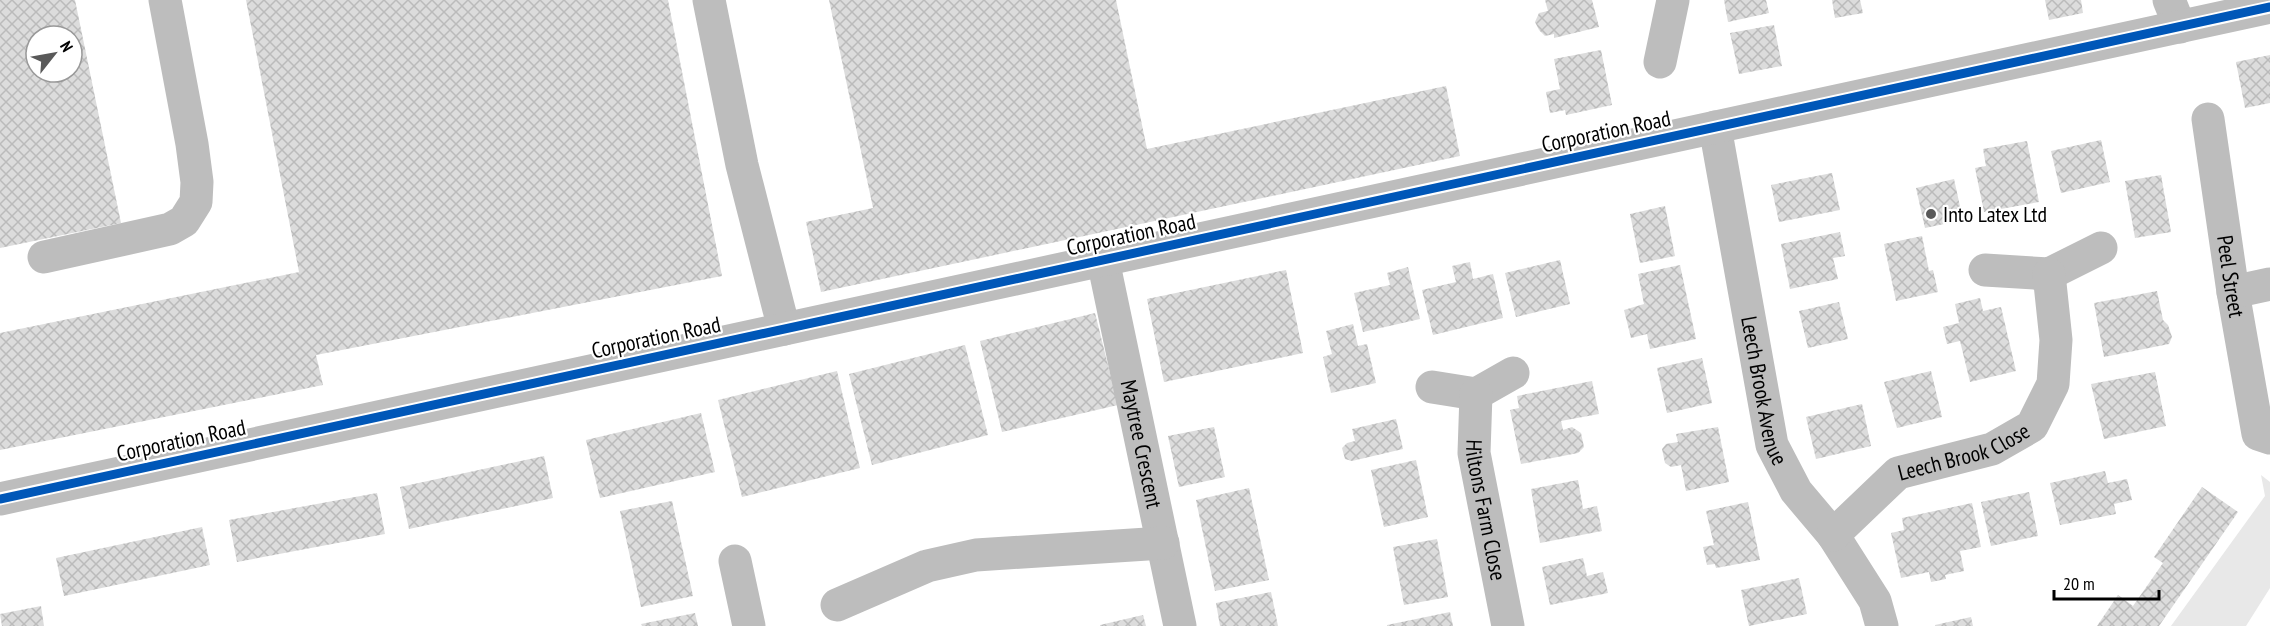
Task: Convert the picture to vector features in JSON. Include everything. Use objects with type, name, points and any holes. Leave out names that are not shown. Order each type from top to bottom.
[{"type":"street","points":[[44,257],[170,229],[184,221],[196,202],[197,182],[192,144],[165,0]]},
{"type":"street","points":[[709,0],[742,165],[784,329]]},
{"type":"street","points":[[1660,62],[1673,0]]},
{"type":"street","name":"Corporation Road","points":[[0,499],[1715,128],[2174,13],[2270,7]]},
{"type":"street","name":"Peel Street","points":[[2208,119],[2234,291],[2264,436]]},
{"type":"street","name":"Leech Brook Avenue","points":[[1715,128],[1772,445],[1796,491],[1833,535],[1875,601],[1882,626]]},
{"type":"street","points":[[1985,270],[2049,274],[2101,248]]},
{"type":"street","name":"Maytree Crescent","points":[[1103,260],[1180,626]]},
{"type":"street","name":"Leech Brook Close","points":[[1833,535],[1898,473],[1992,450],[2032,426],[2053,384],[2056,340],[2049,274]]},
{"type":"street","points":[[2234,291],[2270,284]]},
{"type":"street","points":[[1432,387],[1476,394],[1513,373]]},
{"type":"street","name":"Hiltons Farm Close","points":[[1476,394],[1474,453],[1508,626]]},
{"type":"street","points":[[837,605],[927,566],[976,555],[1162,543]]},
{"type":"street","points":[[735,561],[749,626]]},
{"type":"shaded area","points":[[2261,475],[2270,482],[2270,588],[2246,626],[2171,626],[2265,496]]},
{"type":"building","points":[[0,0],[75,0],[80,24],[24,24],[24,84],[84,84],[84,44],[121,223],[0,248]]},
{"type":"building","points":[[246,0],[668,0],[722,276],[316,355],[323,385],[0,450],[0,333],[299,272]]},
{"type":"building","points":[[829,0],[1116,0],[1147,149],[1446,86],[1460,156],[821,292],[806,222],[873,208]]},
{"type":"building","points":[[1545,0],[1592,0],[1599,27],[1554,38],[1554,34],[1545,36],[1535,22],[1539,13],[1548,11]]},
{"type":"building","points":[[1724,0],[1766,0],[1769,13],[1728,22]]},
{"type":"building","points":[[1832,0],[1860,0],[1863,13],[1835,18]]},
{"type":"building","points":[[2045,0],[2081,0],[2083,13],[2049,20]]},
{"type":"building","points":[[1774,25],[1782,66],[1739,74],[1730,33]]},
{"type":"building","points":[[1601,50],[1612,105],[1566,115],[1565,110],[1550,113],[1546,92],[1560,89],[1554,59]]},
{"type":"building","points":[[2270,55],[2270,103],[2245,108],[2236,62]]},
{"type":"building","points":[[2101,140],[2110,182],[2061,193],[2051,151]]},
{"type":"building","points":[[2027,141],[2039,202],[1984,212],[1975,168],[1986,166],[1983,149]]},
{"type":"building","points":[[1832,173],[1840,210],[1779,222],[1771,185]]},
{"type":"building","points":[[2161,175],[2171,232],[2135,238],[2125,181]]},
{"type":"building","points":[[1954,179],[1963,220],[1925,228],[1916,188]]},
{"type":"building","points":[[1665,206],[1675,256],[1640,263],[1630,214]]},
{"type":"building","points":[[1840,232],[1845,256],[1833,258],[1838,279],[1790,289],[1781,244]]},
{"type":"building","points":[[1922,236],[1929,271],[1933,270],[1938,292],[1896,301],[1884,244]]},
{"type":"building","points":[[1560,260],[1570,304],[1516,317],[1505,273]]},
{"type":"building","points":[[1470,262],[1473,279],[1493,274],[1503,318],[1433,335],[1422,290],[1456,282],[1452,266]]},
{"type":"building","points":[[1680,265],[1696,339],[1650,349],[1647,334],[1631,338],[1624,310],[1644,304],[1638,274]]},
{"type":"building","points":[[1408,267],[1420,319],[1363,332],[1354,293],[1390,285],[1387,273]]},
{"type":"building","points":[[1286,270],[1303,353],[1164,382],[1147,299]]},
{"type":"building","points":[[2157,291],[2163,320],[2168,325],[2172,337],[2169,344],[2104,357],[2094,303]]},
{"type":"building","points":[[1980,298],[1983,311],[2001,307],[2016,371],[1970,382],[1960,341],[1947,344],[1943,327],[1959,323],[1955,304]]},
{"type":"building","points":[[1839,302],[1848,339],[1808,348],[1799,311]]},
{"type":"building","points":[[1095,313],[1118,405],[1002,432],[980,341]]},
{"type":"building","points":[[1353,324],[1358,346],[1367,344],[1376,383],[1331,393],[1323,357],[1332,354],[1326,331]]},
{"type":"building","points":[[965,345],[988,435],[872,465],[849,374]]},
{"type":"building","points":[[1702,358],[1712,403],[1667,413],[1657,368]]},
{"type":"building","points":[[837,371],[860,468],[742,497],[718,400]]},
{"type":"building","points":[[1931,371],[1942,417],[1897,428],[1884,382]]},
{"type":"building","points":[[2155,372],[2166,426],[2104,439],[2091,384]]},
{"type":"building","points":[[1592,381],[1599,414],[1561,421],[1563,430],[1572,427],[1581,433],[1584,447],[1578,453],[1521,464],[1510,410],[1519,408],[1517,396]]},
{"type":"building","points":[[1862,404],[1871,446],[1816,459],[1806,417]]},
{"type":"building","points":[[701,413],[715,472],[600,498],[586,440]]},
{"type":"building","points":[[1396,419],[1403,449],[1352,461],[1345,459],[1342,448],[1347,443],[1355,441],[1352,429]]},
{"type":"building","points":[[1214,427],[1225,477],[1179,487],[1168,436]]},
{"type":"building","points":[[1718,427],[1729,482],[1686,491],[1681,465],[1671,467],[1665,463],[1662,449],[1666,444],[1678,442],[1676,434]]},
{"type":"building","points":[[544,456],[553,498],[409,529],[400,487]]},
{"type":"building","points":[[1416,460],[1428,517],[1384,527],[1371,470]]},
{"type":"building","points":[[2105,471],[2108,483],[2127,479],[2132,500],[2114,504],[2116,514],[2060,525],[2050,483]]},
{"type":"building","points":[[1578,480],[1583,509],[1597,506],[1602,531],[1540,543],[1531,489]]},
{"type":"building","points":[[2202,487],[2238,512],[2159,626],[2097,626],[2118,595],[2133,606],[2163,563],[2154,557]]},
{"type":"building","points":[[1249,488],[1269,580],[1215,591],[1196,500]]},
{"type":"building","points":[[2029,492],[2038,536],[1991,546],[1981,502]]},
{"type":"building","points":[[377,493],[385,534],[237,562],[229,520]]},
{"type":"building","points":[[672,501],[693,596],[641,607],[620,511]]},
{"type":"building","points":[[1748,502],[1760,560],[1716,568],[1715,564],[1707,565],[1703,547],[1714,545],[1706,511]]},
{"type":"building","points":[[1972,503],[1981,547],[1960,551],[1964,571],[1945,575],[1946,579],[1931,582],[1929,572],[1901,578],[1891,533],[1904,530],[1902,518]]},
{"type":"building","points":[[202,527],[210,565],[64,596],[56,558]]},
{"type":"building","points":[[1437,539],[1448,597],[1404,605],[1393,547]]},
{"type":"building","points":[[1583,558],[1587,576],[1603,572],[1608,593],[1550,605],[1542,567]]},
{"type":"building","points":[[1799,578],[1807,614],[1749,626],[1741,590]]},
{"type":"building","points":[[1271,592],[1278,626],[1220,626],[1216,603]]},
{"type":"building","points":[[41,606],[44,626],[2,626],[0,614]]},
{"type":"building","points":[[1450,612],[1453,626],[1387,626],[1387,625]]},
{"type":"building","points":[[695,613],[698,626],[642,626],[641,624]]},
{"type":"building","points":[[1143,615],[1146,626],[1100,626],[1100,625]]},
{"type":"building","points":[[1971,617],[1973,626],[1935,626],[1935,625]]},
{"type":"cycle path","points":[[0,499],[2270,7]]},
{"type":"place","name":"Into Latex Ltd","points":[[1931,214]]}]
